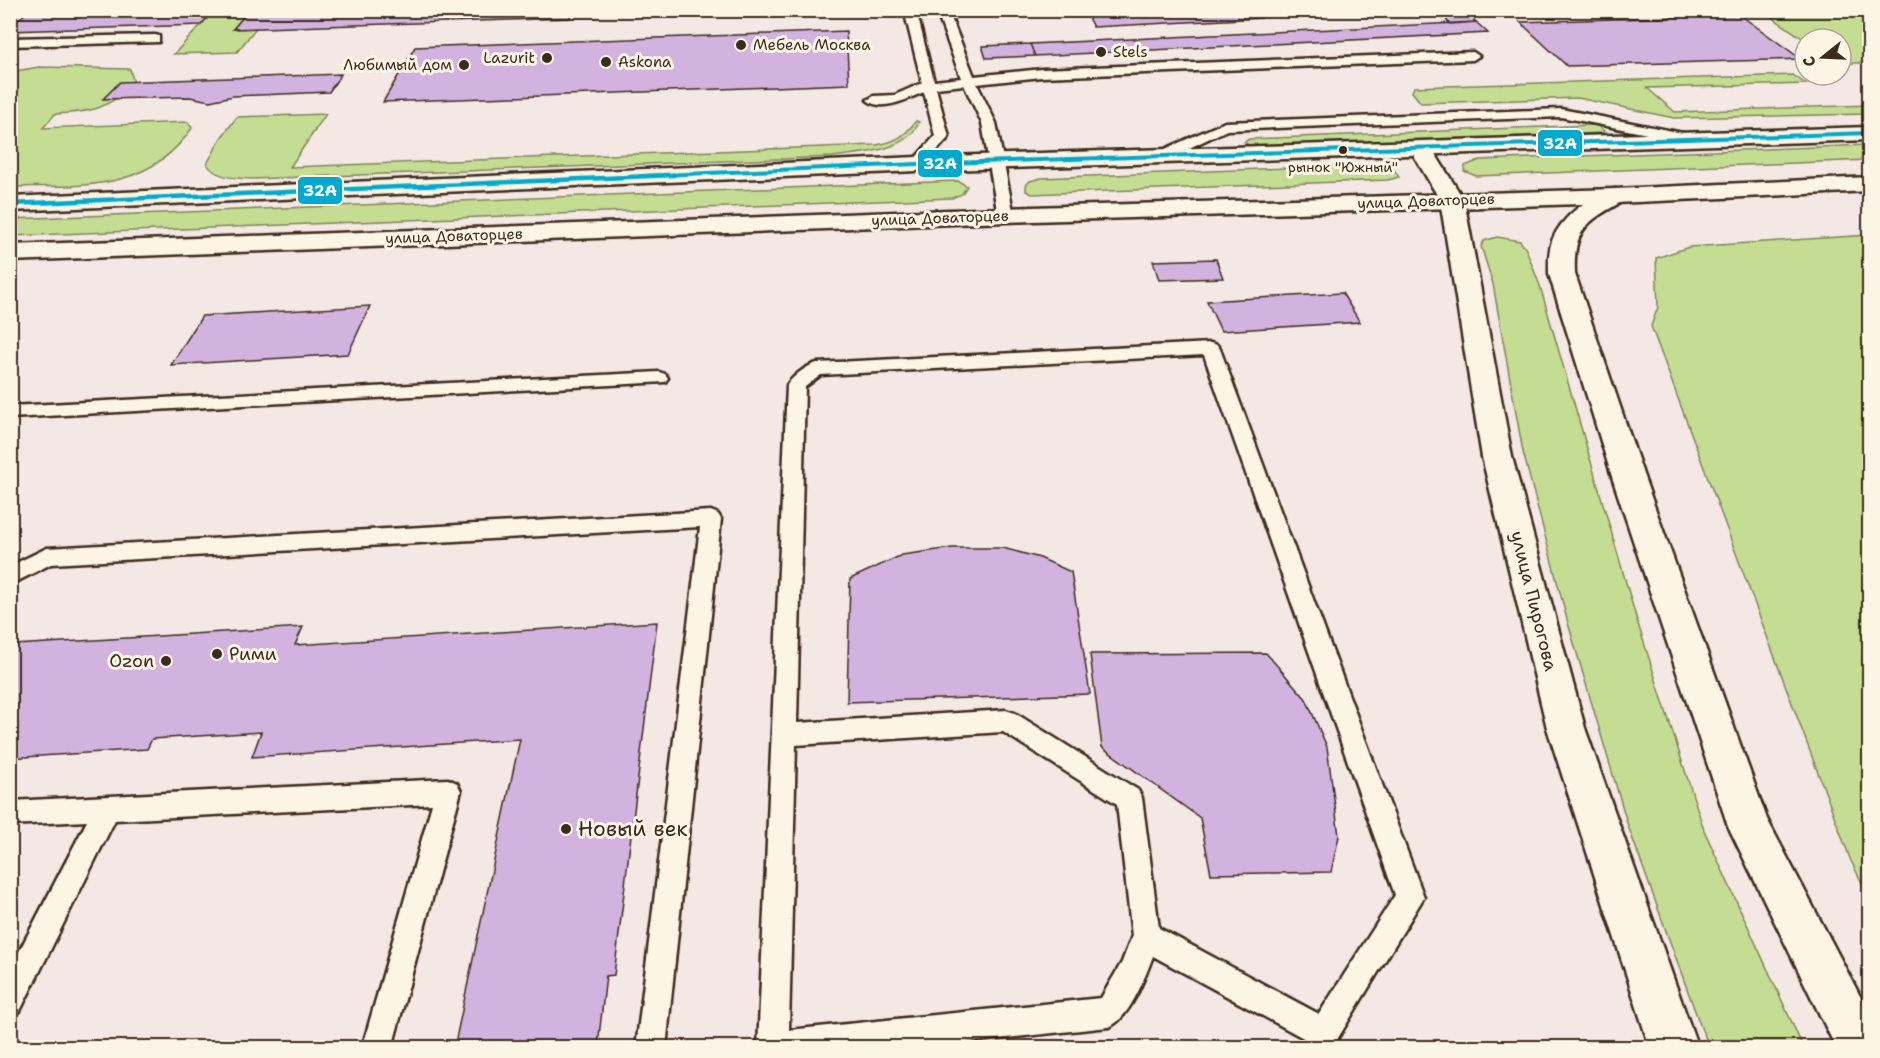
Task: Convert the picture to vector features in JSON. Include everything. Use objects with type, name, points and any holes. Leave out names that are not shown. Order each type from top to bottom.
[{"type":"main road","points":[[10,204],[917,164],[1869,133]]},
{"type":"main road","name":"улица Пирогова","points":[[1421,149],[1452,200],[1497,457],[1566,728],[1674,1047]]},
{"type":"main road","name":"улица Доваторцев","points":[[10,253],[1615,196],[1869,184]]},
{"type":"main road","points":[[1615,196],[1591,210],[1572,228],[1562,248],[1562,274],[1629,480],[1749,826],[1861,1047]]},
{"type":"lane","points":[[910,10],[942,137],[917,164]]},
{"type":"lane","points":[[942,10],[969,81],[989,123],[1006,216]]},
{"type":"lane","points":[[10,42],[155,39]]},
{"type":"lane","points":[[874,100],[897,99],[929,86],[1041,73],[1473,56]]},
{"type":"lane","points":[[1159,157],[1225,126],[1562,113],[1702,140]]},
{"type":"lane","points":[[783,735],[1006,721],[1129,798],[1146,936],[1133,971],[1109,1012],[773,1047],[783,735],[796,385],[817,369],[1211,349],[1410,897],[1322,1040],[1146,936]]},
{"type":"lane","points":[[10,412],[658,378]]},
{"type":"lane","points":[[10,576],[47,556],[711,519],[651,1047]]},
{"type":"lane","points":[[10,813],[448,791],[377,1047]]},
{"type":"lane","points":[[10,1001],[107,809]]},
{"type":"green space","points":[[214,11],[249,11],[233,29],[256,28],[237,52],[174,54]]},
{"type":"green space","points":[[1763,11],[1869,11],[1869,63],[1853,63],[1853,27],[1793,27],[1793,32]]},
{"type":"green space","points":[[39,67],[130,69],[134,84],[115,99],[98,108],[55,114],[43,128],[188,122],[192,128],[174,149],[155,164],[134,175],[87,185],[11,187],[11,72]]},
{"type":"green space","points":[[1793,75],[1793,84],[1647,88],[1675,112],[1869,105],[1869,114],[1674,118],[1578,98],[1421,103],[1412,92],[1414,87]]},
{"type":"green space","points":[[326,114],[290,167],[876,145],[899,138],[916,121],[919,122],[913,132],[894,145],[869,152],[832,157],[251,179],[220,175],[207,164],[221,138],[237,117]]},
{"type":"green space","points":[[1598,126],[1604,131],[1602,133],[1253,148],[1244,142],[1249,139]]},
{"type":"green space","points":[[1869,145],[1869,160],[1476,176],[1464,171],[1465,166],[1480,160]]},
{"type":"green space","points":[[1385,164],[1393,168],[1399,177],[1388,180],[1032,194],[1026,191],[1026,185],[1030,181],[1041,178]]},
{"type":"green space","points":[[958,181],[967,186],[962,194],[952,198],[11,236],[11,219]]},
{"type":"green space","points":[[1870,235],[1869,897],[1851,861],[1651,326],[1658,307],[1656,258],[1689,247]]},
{"type":"green space","points":[[1497,237],[1520,241],[1526,249],[1540,286],[1638,624],[1704,830],[1803,1047],[1710,1047],[1702,1030],[1628,826],[1568,623],[1523,452],[1493,284],[1481,246],[1484,241]]},
{"type":"building","points":[[30,10],[214,10],[201,25],[10,31],[10,26]]},
{"type":"building","points":[[249,10],[572,10],[570,18],[233,29]]},
{"type":"building","points":[[1084,10],[1254,10],[1261,18],[1093,27]]},
{"type":"building","points":[[1444,10],[1725,10],[1471,16],[1476,22],[1450,24],[1441,14]]},
{"type":"building","points":[[1740,15],[1793,53],[1793,59],[1567,66],[1520,22]]},
{"type":"building","points":[[1476,22],[1488,33],[1035,56],[1030,44]]},
{"type":"building","points":[[846,31],[849,84],[383,102],[415,47]]},
{"type":"building","points":[[1030,44],[1035,56],[986,58],[982,46]]},
{"type":"building","points":[[341,74],[329,92],[233,96],[210,101],[190,97],[103,99],[120,82]]},
{"type":"building","points":[[1216,259],[1223,278],[1159,280],[1153,261]]},
{"type":"building","points":[[1342,293],[1360,322],[1221,331],[1207,301]]},
{"type":"building","points":[[370,306],[348,354],[171,365],[202,316]]},
{"type":"building","points":[[952,548],[1003,548],[1040,558],[1071,572],[1090,694],[847,702],[850,579],[902,555]]},
{"type":"building","name":"Новый век","points":[[657,622],[614,975],[606,976],[598,1045],[566,1048],[454,1048],[520,739],[252,757],[261,732],[152,739],[147,749],[10,758],[10,652],[15,645],[303,627],[295,645]]},
{"type":"building","points":[[1266,653],[1306,699],[1327,747],[1339,836],[1331,872],[1211,874],[1200,818],[1102,747],[1090,654]]},
{"type":"transit line","name":"32A","points":[[10,204],[917,164],[1870,133]]},
{"type":"place","name":"Мебель Москва","points":[[741,45]]},
{"type":"place","name":"Stels","points":[[1101,52]]},
{"type":"place","name":"Lazurit","points":[[547,58]]},
{"type":"place","name":"Askona","points":[[606,62]]},
{"type":"place","name":"Любимый дом","points":[[464,65]]},
{"type":"place","name":"рынок \"Южный\"","points":[[1343,150]]},
{"type":"place","name":"Рими","points":[[217,654]]},
{"type":"place","name":"Ozon","points":[[166,661]]},
{"type":"place","name":"Новый век","points":[[566,829]]}]
